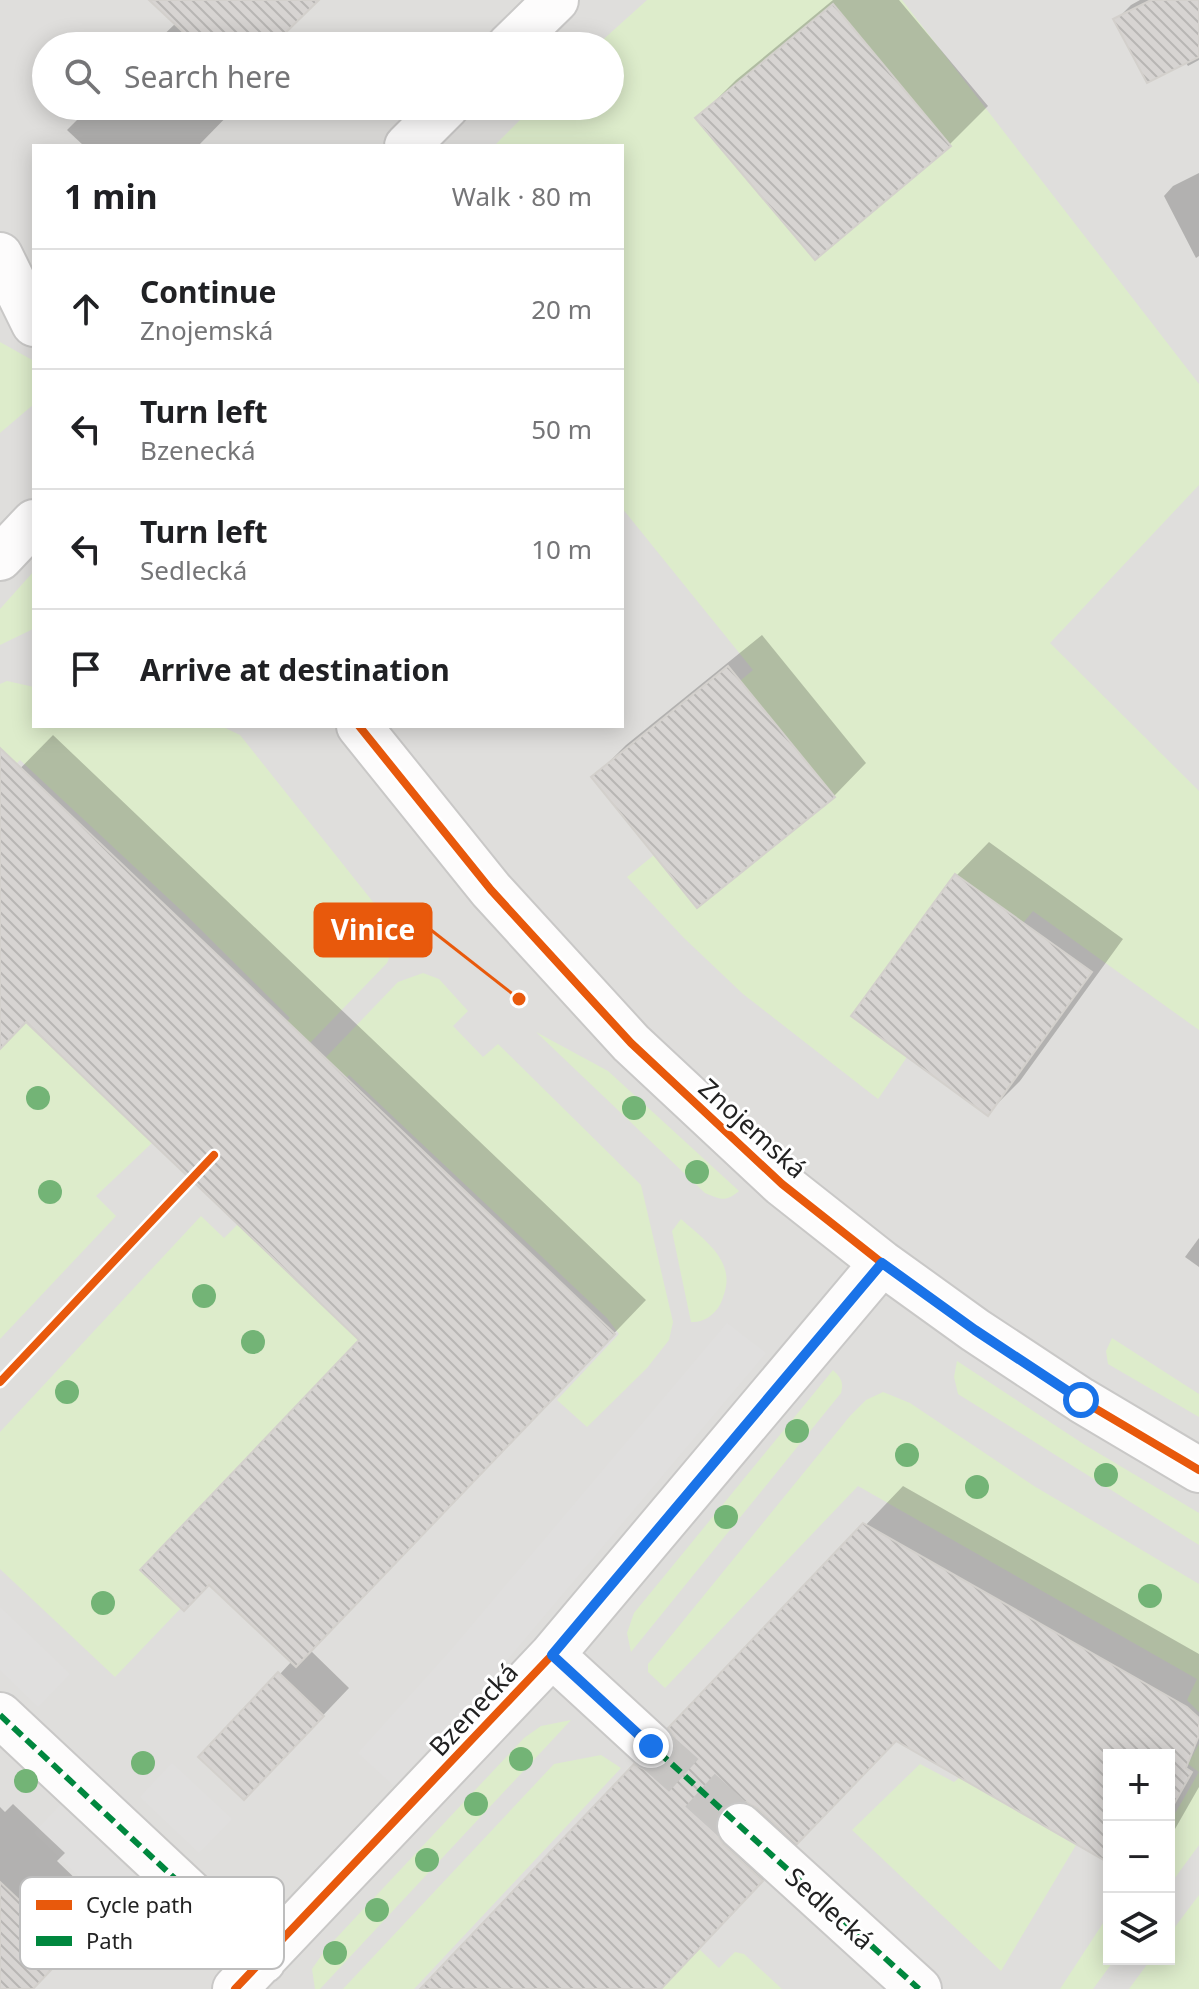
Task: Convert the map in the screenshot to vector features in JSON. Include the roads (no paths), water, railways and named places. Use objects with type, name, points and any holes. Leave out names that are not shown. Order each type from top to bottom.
[{"type":"street","points":[[523,32],[556,0]]},
{"type":"street","points":[[409,144],[433,120]]},
{"type":"street","points":[[0,255],[32,320]]},
{"type":"street","points":[[0,558],[32,524]]},
{"type":"street","name":"Znojemská","points":[[361,728],[491,890],[631,1043],[782,1184],[882,1263],[975,1330],[1068,1391],[1199,1470]]},
{"type":"street","name":"Bzenecká","points":[[284,1938],[552,1655],[882,1263]]},
{"type":"street","points":[[552,1655],[651,1746]]},
{"type":"street","name":"Bzenecká","points":[[0,1715],[155,1877]]},
{"type":"street","name":"Sedlecká","points":[[740,1826],[919,1989]]},
{"type":"tunnel","points":[[651,1746],[740,1826]]},
{"type":"place","name":"Vinice","points":[[519,999]]}]
